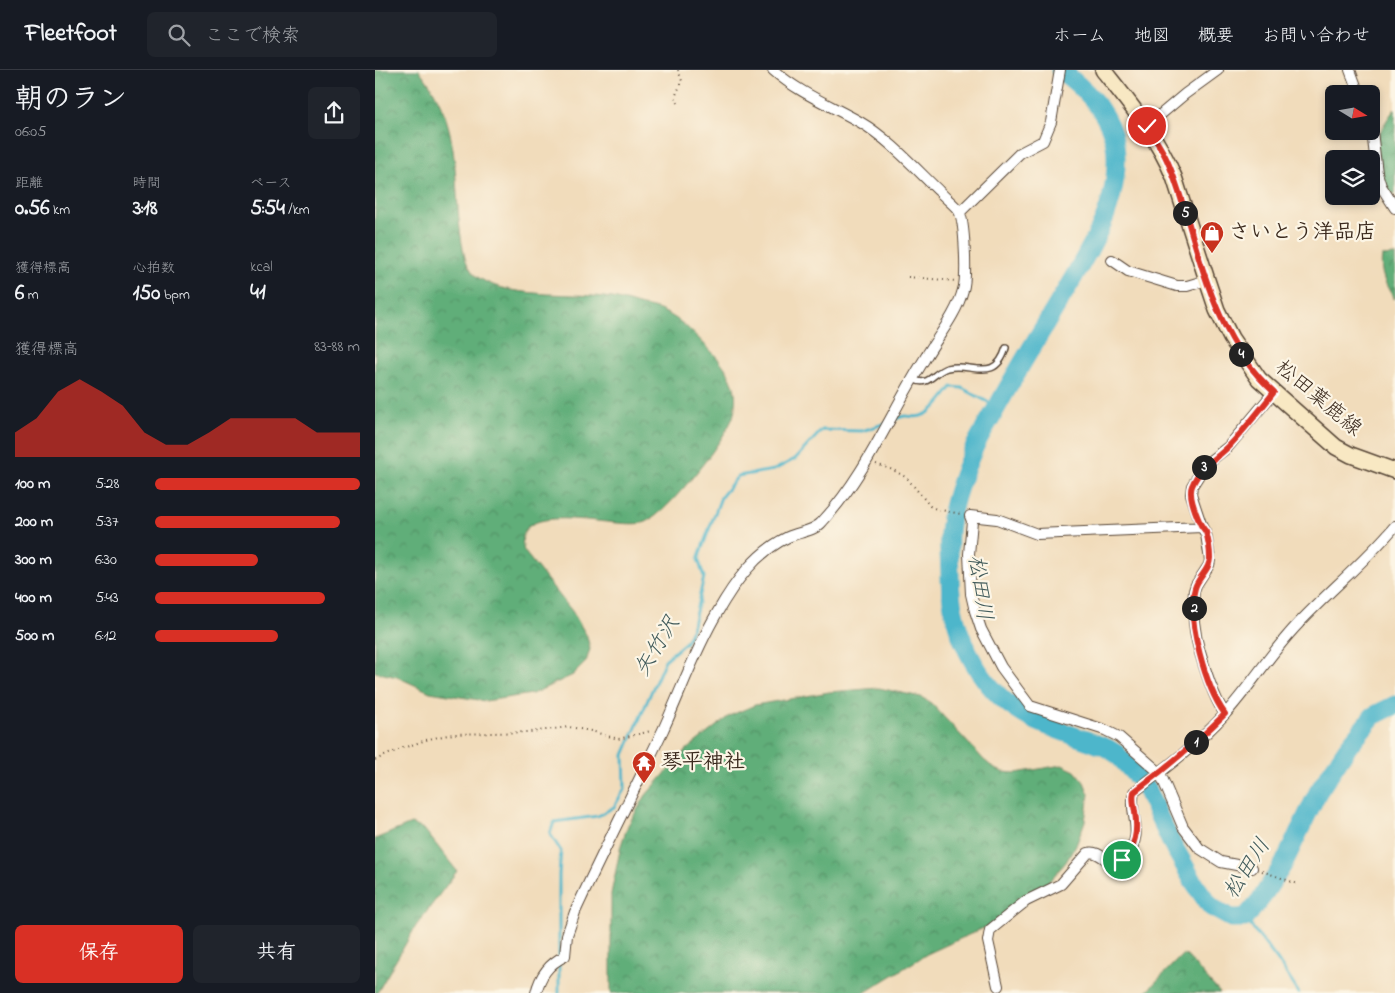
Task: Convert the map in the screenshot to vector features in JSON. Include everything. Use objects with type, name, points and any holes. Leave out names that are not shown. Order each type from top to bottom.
[{"type":"main road","name":"松田葉鹿線","points":[[1103,70],[1147,126],[1165,156],[1174,177],[1217,310],[1231,338],[1259,379],[1336,446],[1351,455],[1395,471]]},
{"type":"street","points":[[536,993],[544,972],[556,960],[565,956],[567,935],[575,912],[715,615],[739,578],[756,560],[788,537],[820,525],[867,461],[890,417],[960,300],[965,281],[965,247],[959,212],[900,154],[862,123],[810,97],[773,70]]},
{"type":"street","points":[[959,212],[1020,153],[1043,141],[1051,122],[1060,70]]},
{"type":"street","points":[[1147,126],[1185,94],[1218,70]]},
{"type":"street","points":[[1350,70],[1356,85]]},
{"type":"street","points":[[1373,140],[1377,173],[1381,186],[1395,208]]},
{"type":"street","points":[[1112,260],[1128,271],[1177,286],[1187,286],[1207,280]]},
{"type":"street","points":[[1225,714],[1214,695],[1198,652],[1194,630],[1194,591],[1210,560],[1206,534],[1191,494],[1192,486],[1206,464],[1228,447],[1274,392]]},
{"type":"street","points":[[1202,527],[1037,534],[997,519],[970,516],[971,594],[981,628],[1001,668],[1031,706],[1111,733],[1131,747],[1158,774],[1183,828],[1199,848],[1221,862],[1252,868]]},
{"type":"street","points":[[999,986],[987,941],[990,930],[1026,901],[1061,884],[1088,853],[1099,854],[1114,864],[1119,863],[1134,843],[1136,820],[1133,794],[1199,740],[1225,714],[1297,625],[1377,547],[1395,526]]},
{"type":"lane","points":[[913,379],[920,383],[925,382],[949,368],[981,370],[991,368],[998,364],[1006,348]]},
{"type":"path","points":[[678,70],[682,81],[675,98],[678,103]]},
{"type":"path","points":[[908,277],[939,281],[965,281]]},
{"type":"path","points":[[867,461],[903,475],[914,484],[930,506],[970,516]]},
{"type":"path","points":[[375,760],[429,739],[453,734],[530,732],[569,727],[618,739],[663,728]]},
{"type":"path","points":[[1252,868],[1299,884]]},
{"type":"green space","points":[[375,70],[419,70],[438,100],[448,124],[453,148],[460,227],[465,258],[477,277],[495,286],[511,290],[613,298],[660,310],[683,324],[713,353],[727,371],[735,391],[735,408],[728,428],[695,475],[656,516],[646,522],[633,524],[549,519],[533,524],[524,534],[524,551],[572,611],[587,636],[590,649],[586,662],[573,675],[532,694],[485,701],[430,692],[397,677],[375,672]]},
{"type":"green space","points":[[1395,109],[1395,194],[1380,187],[1380,150],[1374,150],[1376,140],[1380,140],[1381,130]]},
{"type":"green space","points":[[1395,255],[1395,300],[1384,279],[1381,262],[1382,256]]},
{"type":"green space","points":[[879,688],[921,697],[931,703],[984,760],[995,769],[1016,773],[1062,765],[1075,771],[1084,782],[1089,794],[1085,821],[1077,843],[1066,862],[1045,886],[1021,907],[988,926],[927,954],[864,993],[611,993],[611,894],[621,845],[628,825],[646,795],[686,750],[729,716],[755,705],[829,692]]},
{"type":"green space","points":[[411,824],[424,829],[457,871],[416,926],[377,993],[375,993],[375,839]]},
{"type":"green space","points":[[1182,955],[1187,956],[1220,993],[1145,993]]},
{"type":"waterway","name":"松田川","points":[[1060,70],[1085,91],[1104,116],[1113,136],[1115,146],[1115,177],[1108,208],[1097,236],[980,436],[958,489],[950,522],[950,578],[956,620],[963,641],[973,661],[984,679],[1015,709],[1043,724],[1107,748],[1117,754],[1144,785],[1170,840],[1196,886],[1211,907],[1231,918],[1245,918],[1260,900],[1283,865],[1318,792],[1347,748],[1373,716],[1395,705]]},
{"type":"waterway","name":"矢竹沢","points":[[894,420],[903,416],[917,417],[926,414],[938,404],[952,387],[962,388],[997,407]]},
{"type":"waterway","name":"矢竹沢","points":[[559,993],[559,874],[561,851],[550,834],[554,822],[598,816],[614,807],[625,788],[624,755],[665,660],[686,642],[692,629],[704,577],[698,559],[721,497],[738,476],[774,470],[795,459],[822,430],[862,431],[886,423]]},
{"type":"waterway","points":[[1245,918],[1278,961],[1299,993]]},
{"type":"place","name":"さいとう洋品店","points":[[1212,254]]},
{"type":"place","name":"琴平神社","points":[[644,784]]},
{"type":"route","points":[[1122,860],[1134,843],[1136,831],[1134,792],[1199,740],[1225,714],[1214,695],[1198,652],[1194,630],[1194,591],[1198,581],[1209,565],[1210,558],[1205,530],[1200,523],[1191,490],[1206,464],[1228,447],[1274,392],[1259,379],[1245,359],[1231,338],[1217,310],[1174,177],[1165,156],[1147,126]]}]
